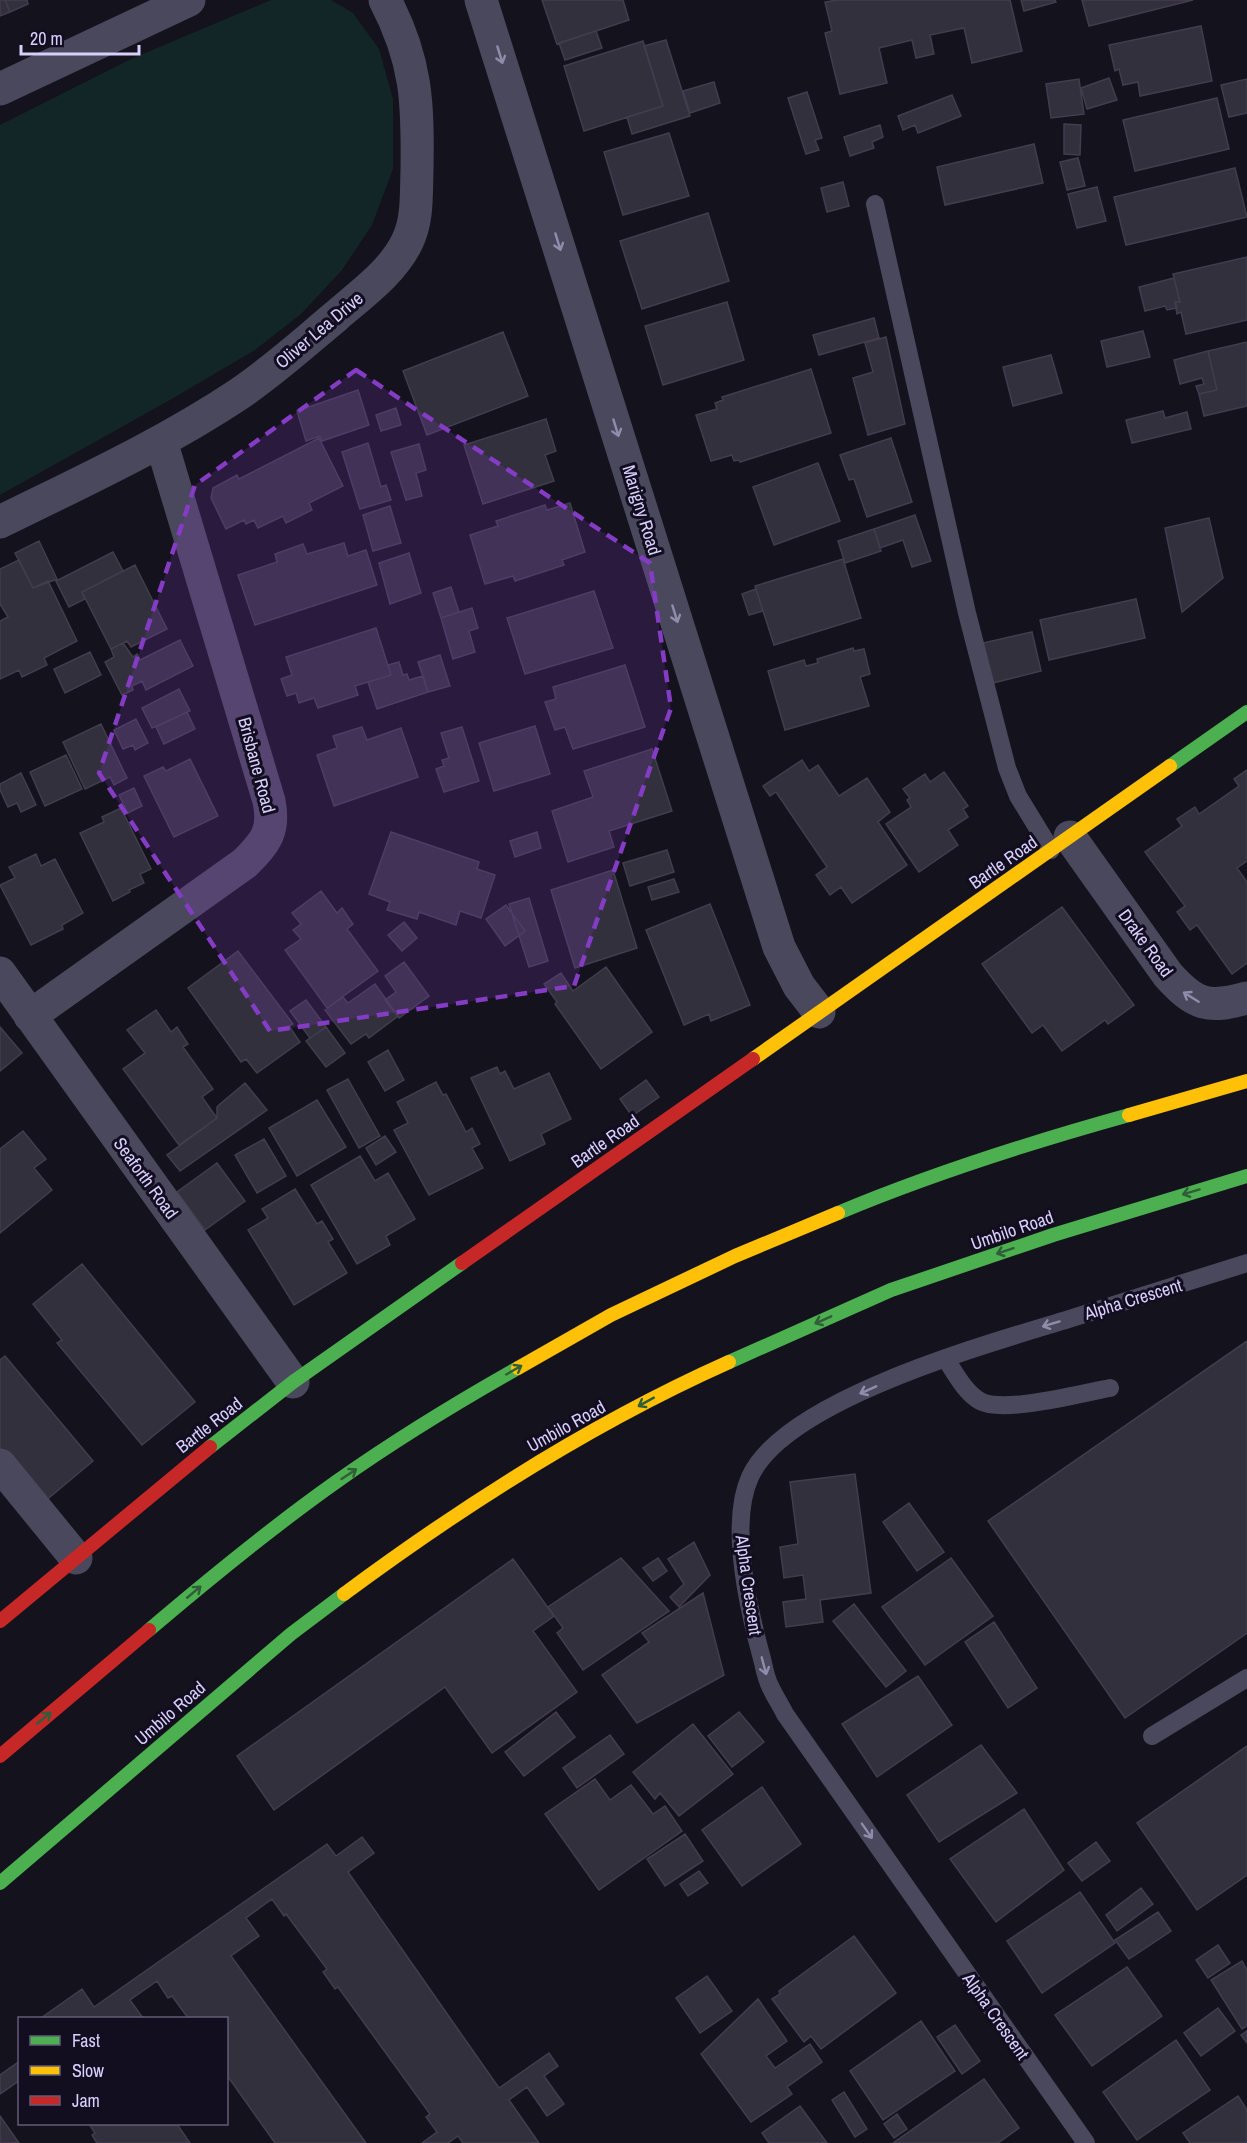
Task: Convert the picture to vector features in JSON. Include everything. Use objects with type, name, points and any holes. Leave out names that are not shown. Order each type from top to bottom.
[{"type":"main road","name":"Bartle Road","points":[[0,1621],[202,1453],[293,1382],[1247,712]]},
{"type":"main road","points":[[0,1756],[216,1573],[336,1482],[456,1403],[611,1315],[735,1256],[876,1197],[1065,1133],[1247,1081]]},
{"type":"main road","name":"Umbilo Road","points":[[0,1883],[291,1634],[402,1551],[538,1462],[673,1388],[891,1290],[1053,1234],[1247,1176]]},
{"type":"street","points":[[0,89],[189,0]]},
{"type":"street","name":"Oliver Lea Drive","points":[[0,522],[161,441],[240,393],[274,369],[372,285],[406,244],[416,211],[417,99],[411,65],[399,27],[385,0]]},
{"type":"street","name":"Marigny Road","points":[[481,0],[779,947],[799,986],[819,1012]]},
{"type":"street","name":"Brisbane Road","points":[[30,1016],[245,863],[268,837],[272,818],[270,801],[161,441]]},
{"type":"street","name":"Drake Road","points":[[1061,844],[1182,991],[1210,1005],[1247,998]]},
{"type":"street","name":"Seaforth Road","points":[[0,973],[293,1382]]},
{"type":"street","points":[[0,1465],[76,1558]]},
{"type":"lane","points":[[875,204],[967,613],[1007,768],[1018,796],[1061,844]]},
{"type":"lane","name":"Alpha Crescent","points":[[1086,2143],[784,1714],[769,1684],[751,1618],[741,1541],[742,1502],[755,1468],[781,1439],[843,1401],[923,1365],[1247,1263]]},
{"type":"lane","points":[[945,1358],[975,1397],[988,1404],[1013,1405],[1110,1388]]},
{"type":"lane","points":[[1152,1736],[1247,1678]]},
{"type":"highlighted area","points":[[356,370],[650,563],[671,708],[574,986],[270,1031],[99,773],[195,485]]},
{"type":"green space","points":[[271,0],[331,0],[353,13],[379,49],[393,99],[393,169],[372,225],[342,270],[301,314],[255,350],[0,495],[0,125],[131,59]]},
{"type":"building","points":[[0,0],[5,0],[10,12],[0,16]]},
{"type":"building","points":[[5,0],[27,0],[28,4],[10,12]]},
{"type":"building","points":[[542,0],[623,0],[629,20],[557,44]]},
{"type":"building","points":[[837,0],[1010,0],[1022,51],[972,63],[964,28],[930,35],[934,54],[916,58],[912,40],[879,48],[887,83],[840,94],[825,33],[832,31],[825,2]]},
{"type":"building","points":[[1021,0],[1055,0],[1056,2],[1024,11]]},
{"type":"building","points":[[1082,0],[1193,0],[1089,26]]},
{"type":"building","points":[[1201,26],[1212,81],[1140,96],[1138,82],[1123,85],[1119,69],[1115,71],[1109,45]]},
{"type":"building","points":[[596,31],[602,48],[565,60],[559,43]]},
{"type":"building","points":[[666,40],[690,116],[632,134],[627,117],[663,106],[644,46]]},
{"type":"building","points":[[643,41],[663,106],[584,131],[564,66]]},
{"type":"building","points":[[1109,78],[1117,100],[1087,109],[1081,88]]},
{"type":"building","points":[[1079,79],[1084,114],[1051,118],[1046,84]]},
{"type":"building","points":[[1247,79],[1247,113],[1229,117],[1221,85]]},
{"type":"building","points":[[714,82],[720,103],[690,113],[683,91]]},
{"type":"building","points":[[807,92],[822,138],[815,140],[819,150],[806,154],[788,98]]},
{"type":"building","points":[[952,95],[961,116],[918,133],[915,125],[903,130],[898,116]]},
{"type":"building","points":[[1217,98],[1229,149],[1135,171],[1123,120]]},
{"type":"building","points":[[1064,124],[1081,125],[1080,155],[1064,154]]},
{"type":"building","points":[[880,125],[883,137],[872,142],[874,148],[850,156],[844,137]]},
{"type":"building","points":[[669,133],[689,196],[623,215],[604,152]]},
{"type":"building","points":[[1034,144],[1043,183],[945,205],[937,167]]},
{"type":"building","points":[[1078,158],[1085,186],[1067,190],[1060,162]]},
{"type":"building","points":[[1235,168],[1247,217],[1126,245],[1114,197]]},
{"type":"building","points":[[843,182],[849,206],[827,212],[821,188]]},
{"type":"building","points":[[1097,187],[1106,221],[1077,228],[1068,194]]},
{"type":"building","points":[[708,213],[729,281],[642,309],[620,241]]},
{"type":"building","points":[[1247,257],[1247,320],[1186,334],[1181,312],[1177,314],[1175,302],[1180,302],[1173,274]]},
{"type":"building","points":[[1174,278],[1180,302],[1175,302],[1177,308],[1167,310],[1165,306],[1145,311],[1139,287]]},
{"type":"building","points":[[727,302],[744,360],[663,385],[645,326]]},
{"type":"building","points":[[874,318],[879,338],[819,355],[813,335]]},
{"type":"building","points":[[1143,331],[1150,357],[1107,367],[1101,341]]},
{"type":"building","points":[[503,332],[528,396],[427,435],[403,371]]},
{"type":"building","points":[[886,337],[905,424],[868,435],[853,378],[873,372],[865,343]]},
{"type":"building","points":[[1247,342],[1247,406],[1204,416],[1199,394],[1217,390],[1208,351]]},
{"type":"building","points":[[1208,351],[1217,390],[1199,394],[1196,386],[1204,384],[1202,378],[1180,384],[1174,360]]},
{"type":"building","points":[[1051,355],[1062,393],[1013,406],[1003,367]]},
{"type":"building","points":[[811,369],[831,433],[740,462],[739,460],[734,461],[732,455],[711,461],[696,415],[717,409],[715,403],[723,400],[722,397]]},
{"type":"building","points":[[358,390],[369,425],[322,441],[320,436],[306,441],[297,411]]},
{"type":"building","points":[[396,408],[401,425],[381,431],[376,415]]},
{"type":"building","points":[[1163,411],[1165,418],[1187,412],[1191,429],[1132,443],[1126,420]]},
{"type":"building","points":[[546,419],[556,451],[545,455],[554,481],[483,504],[464,445]]},
{"type":"building","points":[[319,438],[343,486],[309,503],[312,510],[286,523],[283,516],[258,528],[254,520],[246,524],[244,520],[226,529],[211,498],[213,488],[237,475],[239,479]]},
{"type":"building","points":[[891,438],[912,502],[867,517],[854,479],[849,480],[840,455]]},
{"type":"building","points":[[368,443],[381,487],[386,485],[391,500],[360,509],[342,452]]},
{"type":"building","points":[[419,444],[426,470],[416,473],[422,496],[406,500],[391,452]]},
{"type":"building","points":[[818,463],[840,521],[774,545],[753,487]]},
{"type":"building","points":[[570,503],[585,552],[562,560],[564,565],[515,581],[513,576],[485,584],[470,535],[498,526],[496,521],[545,505],[547,510]]},
{"type":"building","points":[[390,506],[401,543],[373,551],[363,515]]},
{"type":"building","points":[[915,515],[931,561],[912,567],[903,540],[880,548],[874,529]]},
{"type":"building","points":[[1209,518],[1223,578],[1182,612],[1165,528]]},
{"type":"building","points":[[874,529],[881,551],[845,563],[838,541]]},
{"type":"building","points":[[39,541],[57,579],[33,588],[15,553]]},
{"type":"building","points":[[344,543],[348,556],[366,550],[377,585],[255,625],[238,575],[277,562],[275,554],[303,544],[307,554]]},
{"type":"building","points":[[113,552],[123,571],[82,592],[85,599],[69,607],[56,581]]},
{"type":"building","points":[[409,553],[421,593],[390,604],[379,563]]},
{"type":"building","points":[[843,559],[861,618],[774,645],[755,586]]},
{"type":"building","points":[[19,560],[33,588],[48,581],[77,641],[44,658],[47,665],[22,677],[19,670],[0,679],[0,621],[8,617],[0,604],[0,569]]},
{"type":"building","points":[[135,565],[167,629],[131,647],[127,641],[111,649],[82,592]]},
{"type":"building","points":[[451,587],[459,612],[441,618],[433,593]]},
{"type":"building","points":[[756,589],[763,611],[749,615],[742,594]]},
{"type":"building","points":[[594,591],[613,648],[525,674],[507,618]]},
{"type":"building","points":[[1136,599],[1145,638],[1049,660],[1040,620]]},
{"type":"building","points":[[472,608],[478,628],[469,631],[475,652],[453,659],[441,618]]},
{"type":"building","points":[[376,628],[391,675],[355,686],[358,695],[318,708],[314,698],[299,703],[296,693],[287,696],[281,679],[292,675],[286,657]]},
{"type":"building","points":[[1032,632],[1041,671],[993,683],[983,643]]},
{"type":"building","points":[[180,640],[193,666],[146,690],[142,681],[132,686],[133,690],[122,695],[105,662],[114,657],[111,649],[123,643],[133,657],[137,654],[140,660]]},
{"type":"building","points":[[853,648],[854,651],[864,649],[870,674],[860,677],[869,706],[785,730],[768,671],[804,660],[806,666],[818,663],[817,659]]},
{"type":"building","points":[[90,652],[101,675],[65,693],[54,669]]},
{"type":"building","points":[[440,655],[450,686],[428,692],[418,662]]},
{"type":"building","points":[[399,662],[403,675],[407,674],[409,680],[423,676],[428,692],[377,709],[368,682],[391,675],[388,665]]},
{"type":"building","points":[[625,665],[645,727],[573,749],[565,727],[555,730],[545,702],[556,699],[553,687]]},
{"type":"building","points":[[179,689],[190,711],[152,728],[142,708]]},
{"type":"building","points":[[187,712],[195,729],[164,744],[156,727]]},
{"type":"building","points":[[136,719],[148,743],[135,750],[133,745],[123,749],[114,730]]},
{"type":"building","points":[[101,724],[127,778],[114,785],[110,777],[85,789],[63,742]]},
{"type":"building","points":[[535,726],[550,774],[494,791],[479,743]]},
{"type":"building","points":[[362,727],[367,740],[401,728],[418,777],[334,806],[317,755],[337,748],[333,736]]},
{"type":"building","points":[[462,727],[479,781],[444,792],[436,769],[444,766],[442,760],[449,758],[441,733]]},
{"type":"building","points":[[652,749],[672,811],[609,831],[614,847],[568,862],[552,811],[593,797],[584,771]]},
{"type":"building","points":[[66,755],[82,789],[45,806],[30,772]]},
{"type":"building","points":[[190,759],[218,816],[174,837],[144,776],[163,767],[166,771]]},
{"type":"building","points":[[802,760],[809,771],[818,765],[839,796],[867,778],[890,812],[878,822],[907,865],[852,903],[841,887],[830,895],[816,875],[827,867],[776,792],[770,796],[763,786]]},
{"type":"building","points":[[1247,770],[1247,861],[1237,868],[1247,882],[1247,963],[1232,974],[1197,925],[1190,930],[1177,912],[1185,906],[1145,852],[1182,826],[1177,819],[1195,807],[1199,814],[1239,786],[1234,779]]},
{"type":"building","points":[[944,772],[968,806],[963,809],[968,817],[948,830],[958,845],[919,872],[886,824],[911,807],[907,800],[910,798],[903,789],[925,774],[930,782]]},
{"type":"building","points":[[21,773],[36,805],[21,812],[17,803],[8,807],[0,790],[0,784]]},
{"type":"building","points":[[134,788],[142,806],[128,813],[119,795]]},
{"type":"building","points":[[121,808],[151,869],[140,874],[144,883],[113,901],[80,833],[104,822],[102,817]]},
{"type":"building","points":[[391,832],[479,862],[477,869],[495,875],[481,918],[460,911],[456,925],[419,912],[417,919],[387,910],[390,902],[369,894]]},
{"type":"building","points":[[537,832],[541,848],[515,857],[510,841]]},
{"type":"building","points":[[667,850],[674,872],[630,886],[623,863]]},
{"type":"building","points":[[36,854],[41,866],[55,859],[83,913],[62,925],[63,929],[31,945],[0,885],[15,878],[9,867]]},
{"type":"building","points":[[613,870],[637,948],[575,968],[551,890]]},
{"type":"building","points":[[674,879],[679,892],[652,900],[648,887]]},
{"type":"building","points":[[321,891],[337,913],[342,908],[353,924],[347,929],[378,971],[327,1008],[285,950],[301,939],[293,930],[301,924],[292,913]]},
{"type":"building","points":[[529,898],[548,961],[529,967],[509,904]]},
{"type":"building","points":[[710,904],[750,1005],[711,1021],[709,1014],[684,1025],[646,930]]},
{"type":"building","points":[[506,905],[525,931],[505,946],[486,919]]},
{"type":"building","points":[[1062,907],[1134,1005],[1108,1024],[1105,1020],[1062,1051],[1043,1025],[1032,1033],[982,964]]},
{"type":"building","points":[[404,922],[417,938],[402,951],[388,935]]},
{"type":"building","points":[[238,951],[293,1024],[289,1026],[300,1042],[257,1073],[246,1059],[241,1062],[188,988]]},
{"type":"building","points":[[404,962],[429,996],[399,1018],[385,1000],[396,992],[385,976]]},
{"type":"building","points":[[606,967],[652,1032],[601,1069],[555,1004],[557,1002],[544,984],[561,973],[573,991]]},
{"type":"building","points":[[375,984],[398,1016],[369,1038],[366,1034],[351,1044],[325,1010],[343,997],[348,1003]]},
{"type":"building","points":[[306,1000],[326,1027],[310,1038],[290,1011]]},
{"type":"building","points":[[156,1010],[171,1032],[177,1027],[188,1044],[183,1047],[213,1089],[202,1097],[217,1118],[179,1145],[123,1069],[145,1053],[127,1030]]},
{"type":"building","points":[[0,1027],[22,1053],[0,1071]]},
{"type":"building","points":[[326,1027],[345,1053],[326,1067],[306,1041]]},
{"type":"building","points":[[388,1050],[404,1080],[385,1091],[368,1062]]},
{"type":"building","points":[[497,1067],[500,1074],[505,1071],[514,1089],[549,1073],[571,1119],[541,1134],[545,1144],[510,1161],[471,1078]]},
{"type":"building","points":[[348,1079],[380,1136],[359,1148],[327,1090]]},
{"type":"building","points":[[646,1080],[659,1097],[632,1116],[620,1099]]},
{"type":"building","points":[[436,1082],[443,1095],[446,1094],[466,1132],[472,1128],[480,1144],[472,1148],[483,1168],[429,1195],[394,1130],[408,1123],[397,1102]]},
{"type":"building","points":[[245,1083],[267,1110],[180,1171],[167,1155],[217,1118],[217,1107]]},
{"type":"building","points":[[317,1100],[346,1147],[297,1176],[269,1128]]},
{"type":"building","points":[[23,1131],[46,1159],[34,1168],[52,1190],[0,1233],[0,1149]]},
{"type":"building","points":[[385,1136],[396,1152],[376,1165],[366,1148]]},
{"type":"building","points":[[264,1139],[286,1176],[257,1193],[235,1155]]},
{"type":"building","points":[[360,1156],[375,1181],[388,1173],[415,1219],[386,1236],[390,1245],[357,1264],[311,1185]]},
{"type":"building","points":[[217,1163],[245,1201],[205,1230],[177,1192]]},
{"type":"building","points":[[295,1189],[317,1224],[322,1221],[333,1239],[328,1242],[347,1273],[294,1305],[248,1230],[268,1218],[262,1209]]},
{"type":"building","points":[[82,1264],[195,1402],[142,1445],[57,1343],[62,1340],[33,1304]]},
{"type":"building","points":[[1247,1341],[1247,1633],[1125,1718],[988,1521]]},
{"type":"building","points":[[5,1356],[93,1461],[44,1502],[0,1449],[0,1360]]},
{"type":"building","points":[[855,1474],[871,1593],[820,1600],[823,1622],[786,1627],[783,1602],[806,1599],[803,1575],[784,1578],[780,1547],[798,1544],[790,1482]]},
{"type":"building","points":[[909,1503],[944,1552],[917,1571],[883,1522]]},
{"type":"building","points":[[694,1542],[710,1575],[679,1607],[670,1597],[684,1584],[668,1559]]},
{"type":"building","points":[[621,1558],[669,1611],[583,1670],[557,1633],[563,1628],[548,1607]]},
{"type":"building","points":[[658,1558],[667,1571],[653,1581],[643,1568]]},
{"type":"building","points":[[951,1558],[993,1616],[925,1665],[882,1607]]},
{"type":"building","points":[[513,1559],[554,1616],[533,1631],[577,1692],[492,1753],[445,1687],[274,1810],[237,1756]]},
{"type":"building","points":[[703,1593],[724,1675],[637,1723],[602,1675],[649,1642],[642,1633]]},
{"type":"building","points":[[854,1604],[906,1671],[886,1687],[833,1621]]},
{"type":"building","points":[[994,1622],[1037,1688],[1008,1708],[965,1642]]},
{"type":"building","points":[[918,1676],[952,1725],[877,1777],[842,1724]]},
{"type":"building","points":[[556,1712],[575,1737],[524,1776],[505,1752]]},
{"type":"building","points":[[739,1712],[764,1742],[732,1767],[708,1736]]},
{"type":"building","points":[[693,1724],[733,1774],[679,1816],[660,1793],[655,1799],[633,1772]]},
{"type":"building","points":[[610,1735],[624,1754],[577,1788],[563,1768]]},
{"type":"building","points":[[981,1745],[1017,1793],[939,1842],[907,1795]]},
{"type":"building","points":[[1247,1746],[1247,1875],[1197,1910],[1137,1823]]},
{"type":"building","points":[[595,1779],[610,1800],[631,1785],[653,1814],[665,1806],[682,1831],[599,1890],[545,1814]]},
{"type":"building","points":[[762,1787],[801,1844],[742,1886],[702,1830]]},
{"type":"building","points":[[1024,1809],[1064,1870],[996,1922],[950,1859]]},
{"type":"building","points":[[685,1834],[703,1861],[665,1886],[647,1859]]},
{"type":"building","points":[[362,1837],[374,1853],[348,1872],[499,2088],[549,2053],[558,2066],[544,2076],[564,2104],[547,2116],[527,2087],[509,2100],[539,2143],[463,2143],[458,2136],[448,2143],[422,2143],[437,2132],[426,2117],[430,2114],[338,1987],[335,1989],[323,1972],[327,1969],[272,1899],[246,1918],[259,1936],[231,1956],[366,2143],[275,2143],[228,2077],[228,2017],[187,2017],[172,1996],[168,1998],[157,1981],[130,2000],[142,2017],[42,2017],[82,1989],[94,2007],[327,1844],[336,1856]]},
{"type":"building","points":[[1096,1842],[1110,1861],[1082,1881],[1068,1863]]},
{"type":"building","points":[[699,1871],[708,1883],[688,1896],[680,1884]]},
{"type":"building","points":[[1141,1888],[1153,1904],[1117,1931],[1106,1915]]},
{"type":"building","points":[[1080,1892],[1115,1943],[1042,1993],[1007,1941]]},
{"type":"building","points":[[1158,1912],[1171,1931],[1129,1959],[1115,1940]]},
{"type":"building","points":[[854,1936],[896,1993],[821,2049],[811,2036],[804,2042],[772,1999],[780,1994],[779,1991]]},
{"type":"building","points":[[1218,1945],[1230,1963],[1208,1978],[1196,1960]]},
{"type":"building","points":[[1242,1961],[1247,1970],[1247,2026],[1242,2029],[1211,1980]]},
{"type":"building","points":[[1127,1967],[1162,2016],[1092,2066],[1055,2015]]},
{"type":"building","points":[[707,1976],[732,2011],[700,2033],[676,1998]]},
{"type":"building","points":[[758,1999],[787,2041],[766,2056],[775,2068],[810,2044],[822,2062],[787,2087],[792,2094],[751,2122],[701,2054]]},
{"type":"building","points":[[1218,2008],[1235,2031],[1201,2056],[1184,2033]]},
{"type":"building","points":[[921,2021],[955,2071],[883,2120],[850,2071]]},
{"type":"building","points":[[955,2025],[980,2061],[962,2074],[937,2037]]},
{"type":"building","points":[[1247,2031],[1247,2043],[1241,2035]]},
{"type":"building","points":[[1176,2040],[1210,2090],[1137,2140],[1103,2092]]},
{"type":"building","points":[[18,2062],[18,2081],[0,2094],[0,2075]]},
{"type":"building","points":[[984,2079],[1019,2128],[998,2143],[893,2143]]},
{"type":"building","points":[[844,2092],[867,2129],[855,2137],[832,2100]]},
{"type":"building","points":[[1238,2096],[1247,2110],[1247,2143],[1190,2143],[1183,2133]]},
{"type":"building","points":[[800,2106],[827,2143],[769,2143],[762,2133]]},
{"type":"building","points":[[897,2114],[907,2129],[894,2138],[884,2124]]},
{"type":"building","points":[[0,2116],[19,2143],[0,2143]]},
{"type":"building","points":[[90,2125],[178,2125],[190,2143],[97,2143],[92,2135],[95,2133]]},
{"type":"traffic: fast","points":[[1170,766],[1247,712]]},
{"type":"traffic: fast","points":[[838,1213],[982,1159],[1129,1115]]},
{"type":"traffic: fast","points":[[729,1362],[891,1290],[1053,1235],[1247,1176]]},
{"type":"traffic: fast","points":[[210,1447],[293,1382],[462,1263]]},
{"type":"traffic: fast","points":[[149,1630],[241,1554],[336,1482],[426,1423],[518,1368]]},
{"type":"traffic: fast","points":[[0,1883],[291,1634],[344,1594]]},
{"type":"traffic: slow","points":[[753,1059],[1170,766]]},
{"type":"traffic: slow","points":[[1129,1115],[1247,1081]]},
{"type":"traffic: slow","points":[[518,1368],[611,1315],[735,1256],[838,1213]]},
{"type":"traffic: slow","points":[[344,1594],[436,1529],[530,1468],[628,1411],[729,1362]]},
{"type":"traffic: jam","points":[[462,1263],[753,1059]]},
{"type":"traffic: jam","points":[[0,1621],[210,1447]]},
{"type":"traffic: jam","points":[[0,1756],[149,1630]]}]
